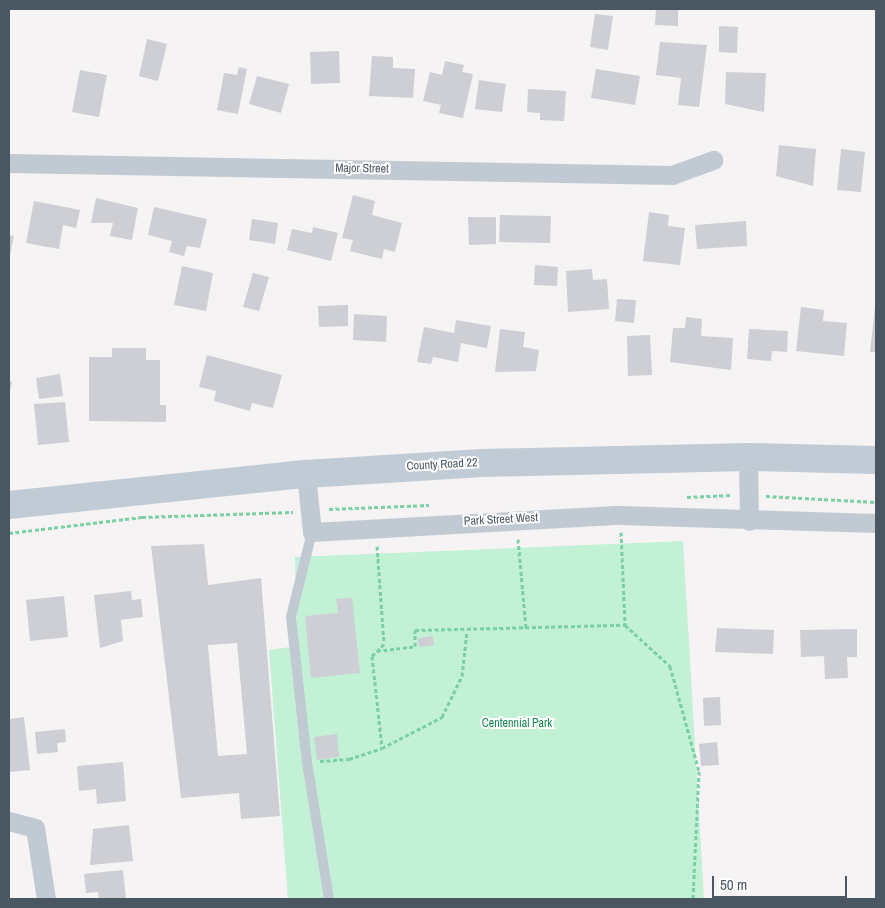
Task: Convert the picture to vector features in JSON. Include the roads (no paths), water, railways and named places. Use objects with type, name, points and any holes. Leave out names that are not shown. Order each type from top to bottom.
[{"type":"main road","name":"County Road 22","points":[[9,505],[306,474],[522,461],[748,457],[876,460]]},
{"type":"street","name":"Major Street","points":[[9,163],[672,175],[713,160]]},
{"type":"street","points":[[748,457],[749,521]]},
{"type":"street","points":[[306,474],[312,532]]},
{"type":"street","name":"Park Street West","points":[[312,532],[517,518],[620,515],[749,521],[876,523]]},
{"type":"street","points":[[9,821],[35,828],[46,899]]},
{"type":"lane","points":[[312,532],[291,617],[307,762],[329,899]]},
{"type":"park label","name":"Centennial Park","points":[[517,724]]}]
